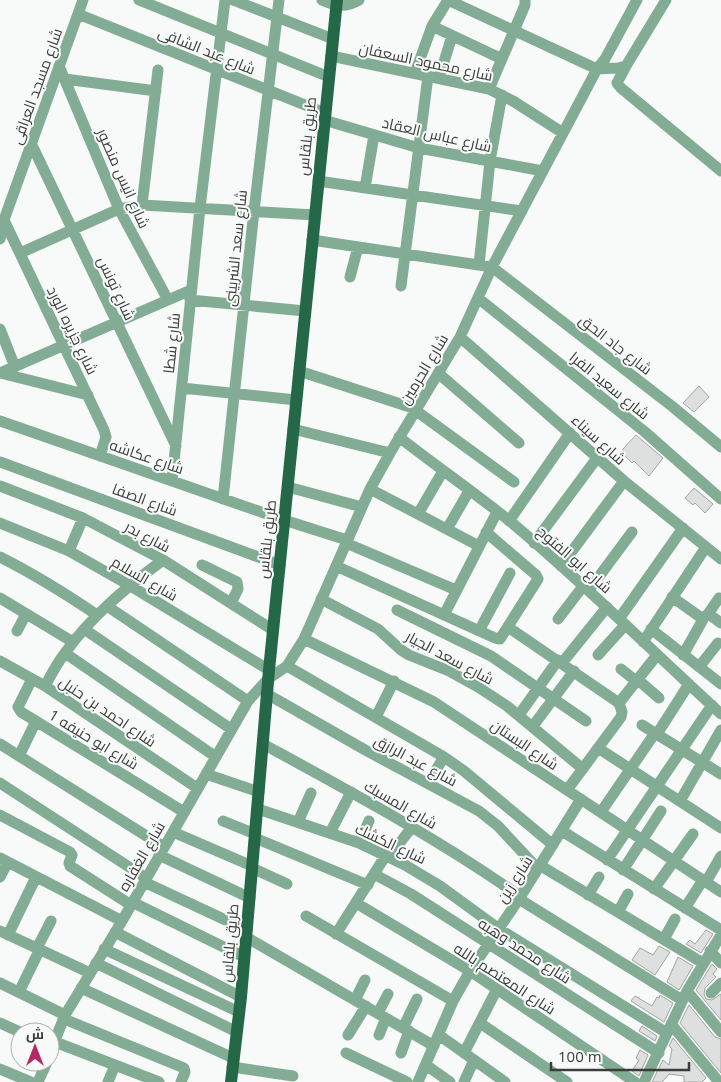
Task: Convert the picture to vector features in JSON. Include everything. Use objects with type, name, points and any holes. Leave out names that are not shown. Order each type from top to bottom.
[{"type":"main road","name":"طريق بلقاس","points":[[231,1082],[241,997],[273,630],[336,3]]},
{"type":"street","name":"شارع مسجد العراقى","points":[[0,239],[4,220],[83,0]]},
{"type":"street","points":[[139,0],[329,77]]},
{"type":"street","name":"شارع شطا","points":[[172,481],[215,69],[224,0]]},
{"type":"street","points":[[233,0],[333,39]]},
{"type":"street","name":"شارع سعد الشربينى","points":[[223,499],[279,0]]},
{"type":"street","points":[[322,0],[346,6],[359,0]]},
{"type":"street","points":[[415,73],[432,26],[448,0],[597,69],[626,66]]},
{"type":"street","points":[[489,89],[526,5],[525,0]]},
{"type":"street","name":"شارع الحرمين","points":[[269,674],[287,666],[304,639],[370,489],[390,452],[460,337],[492,267],[597,69],[605,59],[637,0]]},
{"type":"street","points":[[666,0],[617,83],[721,171]]},
{"type":"street","name":"شارع عبد الشافى","points":[[78,14],[268,90],[325,116]]},
{"type":"street","points":[[432,26],[502,59]]},
{"type":"street","points":[[401,286],[419,148],[433,77],[452,36]]},
{"type":"street","name":"شارع محمود السعفان","points":[[331,56],[489,89],[563,133]]},
{"type":"street","name":"شارع انيس منصور","points":[[59,66],[119,209],[168,300]]},
{"type":"street","points":[[142,205],[158,70]]},
{"type":"street","points":[[65,80],[156,91]]},
{"type":"street","points":[[480,265],[490,161],[502,95]]},
{"type":"street","name":"شارع عباس العقاد","points":[[325,116],[374,135],[419,148],[543,172]]},
{"type":"street","points":[[365,188],[374,135]]},
{"type":"street","name":"شارع تونس","points":[[31,143],[176,446]]},
{"type":"street","points":[[318,181],[522,211]]},
{"type":"street","points":[[20,253],[119,209],[142,205],[315,215]]},
{"type":"street","name":"شارع جزيره الورد","points":[[4,220],[105,432],[106,437],[100,456]]},
{"type":"street","points":[[312,240],[492,267]]},
{"type":"street","points":[[350,277],[358,247]]},
{"type":"street","name":"شارع جاد الحق","points":[[492,267],[673,407],[721,448]]},
{"type":"street","points":[[0,373],[168,300],[191,295],[244,305],[305,311]]},
{"type":"street","name":"شارع سعيد الفرا","points":[[478,298],[645,432],[721,499]]},
{"type":"street","points":[[0,329],[15,367]]},
{"type":"street","name":"شارع سيناء","points":[[460,337],[624,481],[721,559]]},
{"type":"street","points":[[299,371],[416,409],[514,482]]},
{"type":"street","points":[[0,373],[88,395]]},
{"type":"street","points":[[438,373],[519,443]]},
{"type":"street","points":[[182,388],[296,400]]},
{"type":"street","name":"شارع عكاشه","points":[[0,421],[347,542],[456,590]]},
{"type":"street","points":[[293,429],[390,452]]},
{"type":"street","points":[[509,521],[570,433]]},
{"type":"street","name":"شارع ابو الفتوح","points":[[399,437],[509,521],[607,607],[716,709]]},
{"type":"street","points":[[534,543],[597,458]]},
{"type":"street","name":"شارع الصفا","points":[[0,462],[280,565]]},
{"type":"street","points":[[418,514],[443,471]]},
{"type":"street","points":[[561,566],[624,481]]},
{"type":"street","name":"شارع بدر","points":[[0,486],[83,518],[163,560],[273,630]]},
{"type":"street","points":[[288,487],[362,507]]},
{"type":"street","points":[[370,489],[479,546]]},
{"type":"street","points":[[447,529],[469,491]]},
{"type":"street","points":[[444,615],[497,512]]},
{"type":"street","points":[[69,551],[83,518]]},
{"type":"street","name":"شارع السلام","points":[[0,523],[69,551],[129,585],[269,674]]},
{"type":"street","points":[[598,655],[622,622],[683,528]]},
{"type":"street","points":[[336,566],[500,639],[538,582],[536,575],[486,532]]},
{"type":"street","points":[[558,619],[632,532]]},
{"type":"street","points":[[643,642],[706,546]]},
{"type":"street","points":[[0,557],[61,590],[97,615]]},
{"type":"street","points":[[44,686],[64,653],[97,615],[129,585],[163,560]]},
{"type":"street","points":[[202,566],[237,582],[238,589],[231,603]]},
{"type":"street","points":[[479,631],[510,573]]},
{"type":"street","points":[[672,597],[721,623]]},
{"type":"street","points":[[0,598],[73,642]]},
{"type":"street","points":[[684,655],[718,598]]},
{"type":"street","name":"شارع سعد الجيار","points":[[321,599],[378,629],[409,655],[449,671],[478,687],[534,726],[583,768]]},
{"type":"street","points":[[107,606],[248,701]]},
{"type":"street","points":[[519,715],[560,661],[607,607]]},
{"type":"street","points":[[397,610],[484,653],[586,721]]},
{"type":"street","points":[[17,631],[26,614]]},
{"type":"street","points":[[508,627],[619,703],[622,712],[620,717],[567,790]]},
{"type":"street","points":[[84,629],[231,730]]},
{"type":"street","points":[[651,629],[721,684]]},
{"type":"street","name":"شارع البستان","points":[[304,639],[394,681],[454,714],[721,892]]},
{"type":"street","points":[[700,667],[718,643]]},
{"type":"street","points":[[64,653],[216,757]]},
{"type":"street","points":[[619,703],[657,655]]},
{"type":"street","name":"شارع احمد بن حنبل","points":[[1,663],[44,686],[198,788]]},
{"type":"street","points":[[287,666],[444,757],[464,771],[553,845]]},
{"type":"street","points":[[622,669],[658,698]]},
{"type":"street","points":[[534,726],[574,671]]},
{"type":"street","name":"شارع الغفاره","points":[[60,1027],[64,1017],[132,904],[248,701],[269,674]]},
{"type":"street","name":"شارع ابو حنيفه 1","points":[[32,679],[18,707],[21,712],[184,812]]},
{"type":"street","points":[[376,717],[394,681]]},
{"type":"street","points":[[601,812],[689,684]]},
{"type":"street","name":"شارع عبد الرازق","points":[[267,694],[367,751],[469,805],[489,818],[540,868],[703,963]]},
{"type":"street","points":[[607,860],[682,750],[716,709],[721,698]]},
{"type":"street","points":[[19,756],[36,721]]},
{"type":"street","points":[[642,725],[721,774]]},
{"type":"street","points":[[680,801],[702,762],[717,744],[721,730]]},
{"type":"street","points":[[0,744],[162,851],[250,898]]},
{"type":"street","name":"شارع المسبك","points":[[263,744],[412,826],[469,861],[520,898],[684,995],[721,1032]]},
{"type":"street","points":[[598,748],[721,827]]},
{"type":"street","points":[[428,783],[444,757]]},
{"type":"street","points":[[206,774],[259,792]]},
{"type":"street","points":[[0,783],[145,880],[246,934],[406,1030],[436,1040],[469,1057],[505,1082]]},
{"type":"street","points":[[330,833],[351,792]]},
{"type":"street","points":[[298,822],[311,793]]},
{"type":"street","name":"شارع زين","points":[[418,1082],[453,1001],[470,971],[540,868],[581,799]]},
{"type":"street","name":"شارع الكشك","points":[[258,809],[359,843],[388,856],[440,886],[499,929],[669,1029],[719,1082]]},
{"type":"street","points":[[623,870],[661,811]]},
{"type":"street","points":[[0,815],[70,852],[72,855],[70,866],[132,904],[244,957]]},
{"type":"street","points":[[222,821],[368,885]]},
{"type":"street","points":[[359,843],[369,821]]},
{"type":"street","points":[[336,934],[374,874],[412,826]]},
{"type":"street","points":[[562,831],[721,930]]},
{"type":"street","points":[[173,832],[287,884]]},
{"type":"street","points":[[654,889],[692,834]]},
{"type":"street","points":[[685,908],[721,856]]},
{"type":"street","points":[[0,877],[4,860],[122,921]]},
{"type":"street","name":"شارع محمد وهبه","points":[[374,874],[411,894],[658,1053]]},
{"type":"street","points":[[36,877],[4,933],[38,949],[93,968],[237,1032]]},
{"type":"street","points":[[588,895],[599,877]]},
{"type":"street","points":[[618,912],[628,894]]},
{"type":"street","name":"شارع المعتصم بالله","points":[[356,902],[470,971],[635,1082]]},
{"type":"street","points":[[306,916],[453,1001]]},
{"type":"street","points":[[664,940],[676,919]]},
{"type":"street","points":[[19,992],[51,921]]},
{"type":"street","points":[[115,932],[241,997]]},
{"type":"street","points":[[644,1082],[684,995],[721,935]]},
{"type":"street","points":[[104,949],[239,1012]]},
{"type":"street","points":[[710,951],[721,963]]},
{"type":"street","points":[[355,1000],[365,980]]},
{"type":"street","points":[[0,983],[64,1017],[184,1068],[186,1070],[183,1078]]},
{"type":"street","points":[[711,994],[721,983]]},
{"type":"street","points":[[81,988],[233,1062],[293,1076]]},
{"type":"street","points":[[464,1082],[469,1057],[480,1023],[497,989]]},
{"type":"street","points":[[379,1035],[388,994]]},
{"type":"street","points":[[401,1053],[406,1030],[417,999]]},
{"type":"street","points":[[348,1035],[366,1006]]},
{"type":"street","points":[[480,1023],[567,1082]]},
{"type":"street","points":[[60,1049],[115,1065],[143,1079],[159,1082]]},
{"type":"street","points":[[346,1053],[408,1082]]},
{"type":"street","points":[[108,1082],[115,1065]]},
{"type":"street","points":[[426,1065],[450,1082]]},
{"type":"street","points":[[0,1069],[31,1082]]},
{"type":"building","points":[[699,386],[709,397],[694,412],[683,403]]},
{"type":"building","points":[[636,435],[663,458],[649,476],[634,461],[632,463],[624,455],[623,449]]},
{"type":"building","points":[[694,488],[713,504],[705,513],[695,503],[693,505],[685,498]]},
{"type":"building","points":[[706,930],[713,934],[701,953],[686,944],[690,940],[695,944]]},
{"type":"building","points":[[659,946],[670,952],[655,975],[632,960],[640,948],[653,955]]},
{"type":"building","points":[[678,957],[693,966],[679,990],[667,982]]},
{"type":"building","points":[[712,964],[717,969],[713,974],[716,977],[705,988],[704,994],[706,999],[712,1000],[721,994],[721,1020],[696,990]]},
{"type":"building","points":[[660,995],[673,1003],[664,1022],[631,1001],[635,996],[652,1006]]},
{"type":"building","points":[[689,1005],[715,1037],[721,1039],[721,1073],[680,1023]]},
{"type":"building","points":[[642,1026],[657,1036],[655,1041],[639,1031]]},
{"type":"building","points":[[673,1038],[706,1078],[702,1082],[684,1082],[684,1076],[669,1074],[662,1082],[652,1082],[663,1060],[669,1065],[672,1049],[669,1046]]},
{"type":"building","points":[[640,1050],[648,1055],[639,1076],[632,1071],[639,1060],[636,1058]]}]
